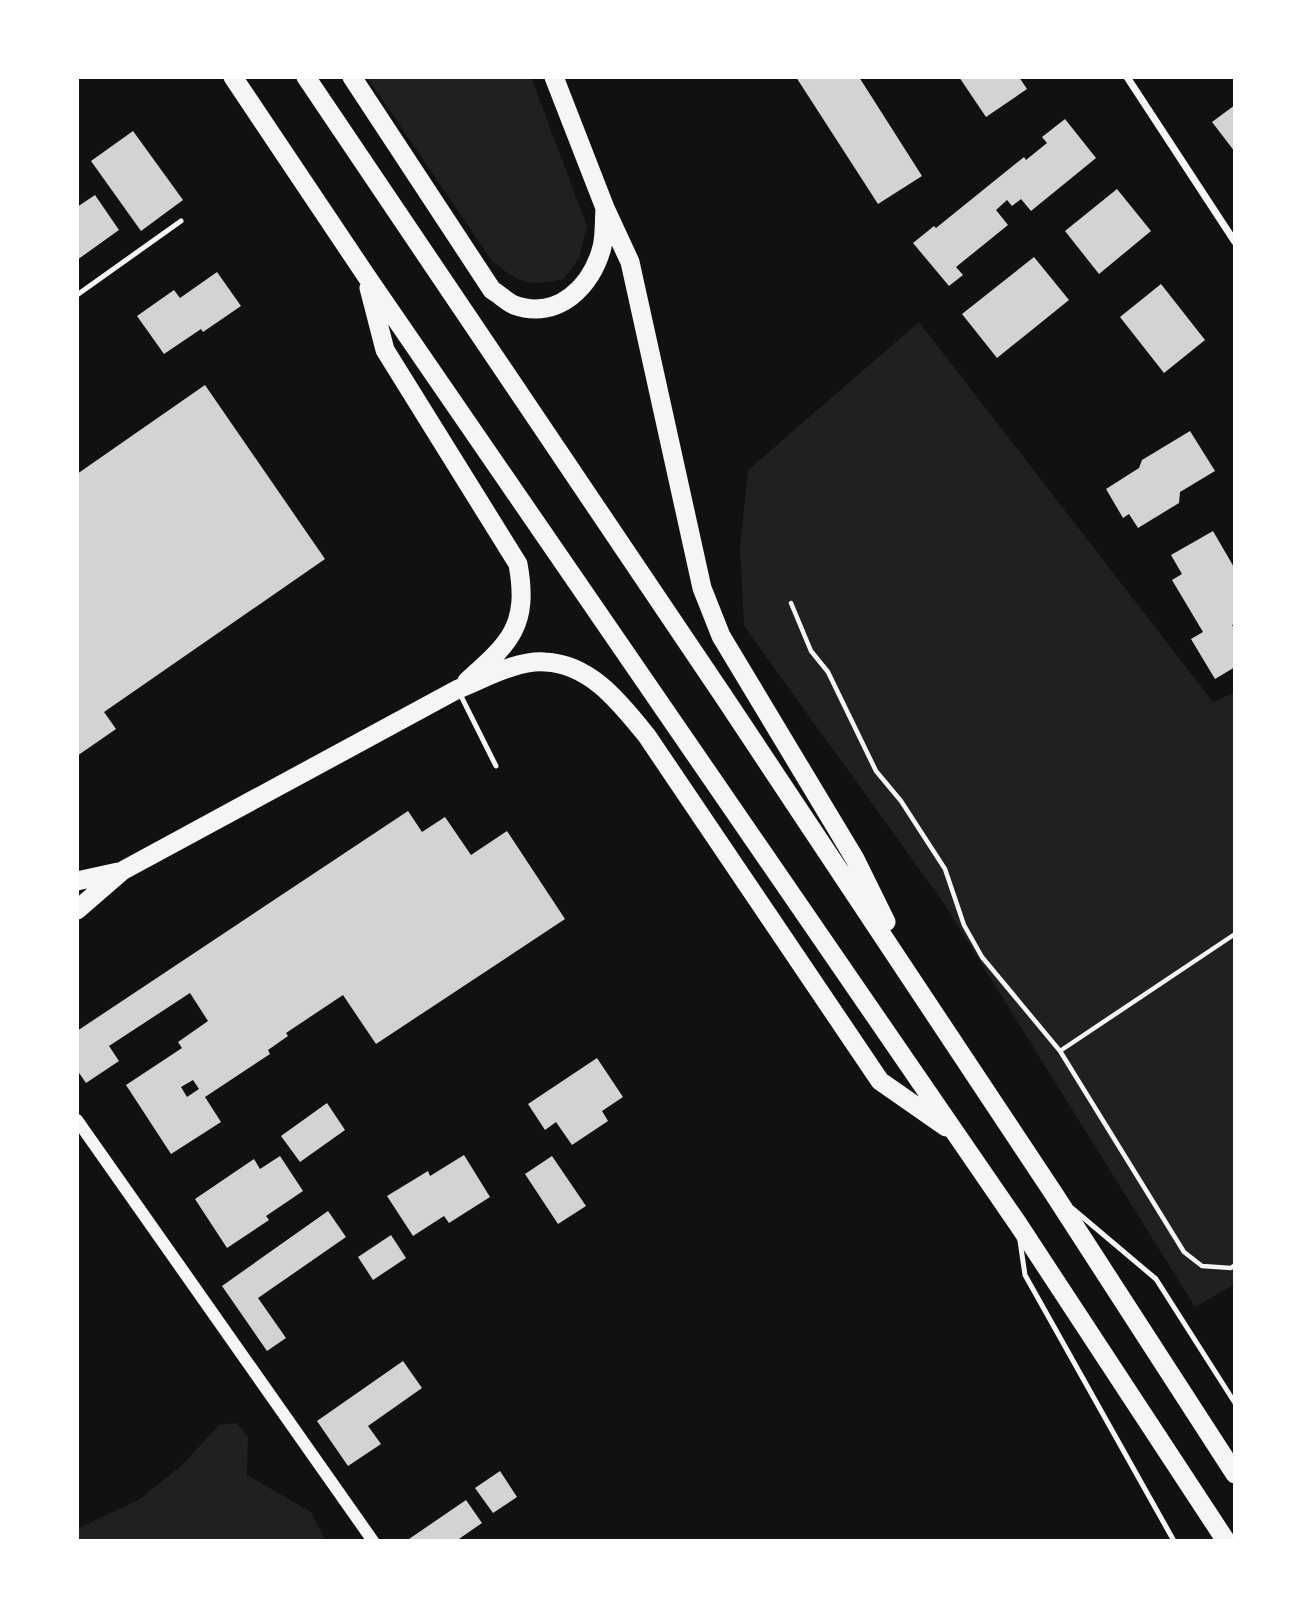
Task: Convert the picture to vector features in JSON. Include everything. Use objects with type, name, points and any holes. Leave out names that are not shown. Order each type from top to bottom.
[{"type":"highway","points":[[233,77],[365,274],[1018,1224],[1226,1541]]},
{"type":"highway","points":[[306,77],[678,628],[1054,1194],[1235,1474]]},
{"type":"highway","points":[[352,77],[492,290],[513,304],[537,310],[574,297],[588,281],[597,263],[603,244],[605,208]]},
{"type":"highway","points":[[554,77],[605,208],[631,262],[709,612],[855,859],[916,986]]},
{"type":"highway","points":[[365,274],[385,350],[518,564],[523,591],[514,629],[500,652],[457,689]]},
{"type":"highway","points":[[77,910],[122,871],[457,689],[515,667],[544,661],[569,667],[599,684],[618,700],[647,736],[880,1080],[957,1135]]},
{"type":"highway","points":[[77,881],[122,871]]},
{"type":"street","points":[[1127,77],[1235,242]]},
{"type":"street","points":[[77,1120],[373,1541]]},
{"type":"lane","points":[[77,295],[181,220]]},
{"type":"lane","points":[[457,689],[496,766]]},
{"type":"lane","points":[[1054,1194],[1156,1279],[1235,1403]]},
{"type":"lane","points":[[1018,1224],[1025,1275],[1174,1541]]},
{"type":"path","points":[[791,603],[811,651],[828,672],[876,771],[901,801],[945,869],[964,925],[982,957],[1060,1051],[1184,1252],[1202,1266],[1231,1268],[1235,1265]]},
{"type":"path","points":[[1060,1051],[1235,934]]},
{"type":"shaded area","points":[[367,77],[531,77],[587,226],[579,258],[564,279],[541,283],[525,282],[510,275],[492,261]]},
{"type":"shaded area","points":[[919,322],[1213,702],[1235,692],[1235,1284],[1195,1307],[943,902],[744,626],[740,547],[748,470]]},
{"type":"shaded area","points":[[237,1423],[248,1437],[247,1475],[311,1512],[326,1541],[77,1541],[77,1529],[140,1499],[182,1465],[219,1425]]},
{"type":"building","points":[[796,77],[859,77],[922,176],[878,204]]},
{"type":"building","points":[[959,77],[1019,77],[1027,89],[986,117]]},
{"type":"building","points":[[1235,105],[1235,152],[1212,122]]},
{"type":"building","points":[[1065,119],[1096,158],[1031,211],[1021,199],[1012,206],[1007,200],[996,210],[1008,225],[956,267],[963,275],[949,286],[913,243],[934,226],[936,228],[1024,157],[1026,160],[1047,143],[1042,137]]},
{"type":"building","points":[[133,131],[183,200],[141,231],[91,161]]},
{"type":"building","points":[[1117,189],[1151,231],[1099,274],[1065,231]]},
{"type":"building","points":[[95,195],[119,230],[77,260],[77,207]]},
{"type":"building","points":[[1034,257],[1069,300],[997,358],[962,314]]},
{"type":"building","points":[[217,272],[241,306],[164,354],[137,316],[174,290],[180,298]]},
{"type":"building","points":[[1161,284],[1205,340],[1164,373],[1120,317]]},
{"type":"building","points":[[205,385],[325,559],[104,712],[116,729],[77,756],[77,474]]},
{"type":"building","points":[[1190,431],[1215,471],[1180,492],[1179,503],[1138,528],[1129,514],[1123,518],[1106,489],[1139,468],[1142,460]]},
{"type":"building","points":[[1213,531],[1235,569],[1235,624],[1232,625],[1235,630],[1235,667],[1215,679],[1191,639],[1203,632],[1172,580],[1182,574],[1171,555]]},
{"type":"building","points":[[408,811],[422,832],[445,817],[471,855],[507,831],[565,919],[376,1044],[343,995],[286,1033],[288,1036],[268,1050],[270,1054],[205,1097],[221,1122],[171,1154],[126,1085],[182,1048],[178,1042],[208,1021],[190,993],[109,1046],[119,1061],[86,1083],[77,1070],[77,1031]],"holes":[[[193,1080],[199,1089],[187,1097],[181,1087]]]},
{"type":"building","points":[[597,1058],[623,1097],[602,1111],[608,1121],[572,1145],[556,1122],[545,1130],[528,1104]]},
{"type":"building","points":[[327,1103],[345,1130],[300,1162],[281,1136]]},
{"type":"building","points":[[464,1155],[490,1197],[449,1223],[444,1216],[413,1236],[387,1196],[428,1171],[430,1176]]},
{"type":"building","points":[[280,1156],[303,1191],[266,1216],[269,1220],[227,1248],[195,1199],[254,1159],[260,1169]]},
{"type":"building","points":[[552,1156],[586,1206],[558,1224],[525,1174]]},
{"type":"building","points":[[328,1211],[346,1237],[258,1298],[286,1338],[267,1351],[222,1286]]},
{"type":"building","points":[[391,1235],[406,1258],[373,1280],[358,1257]]},
{"type":"building","points":[[403,1361],[422,1388],[368,1426],[381,1444],[348,1466],[317,1421]]},
{"type":"building","points":[[500,1471],[517,1497],[493,1513],[475,1488]]},
{"type":"building","points":[[466,1500],[482,1523],[456,1541],[410,1541],[409,1539]]}]
